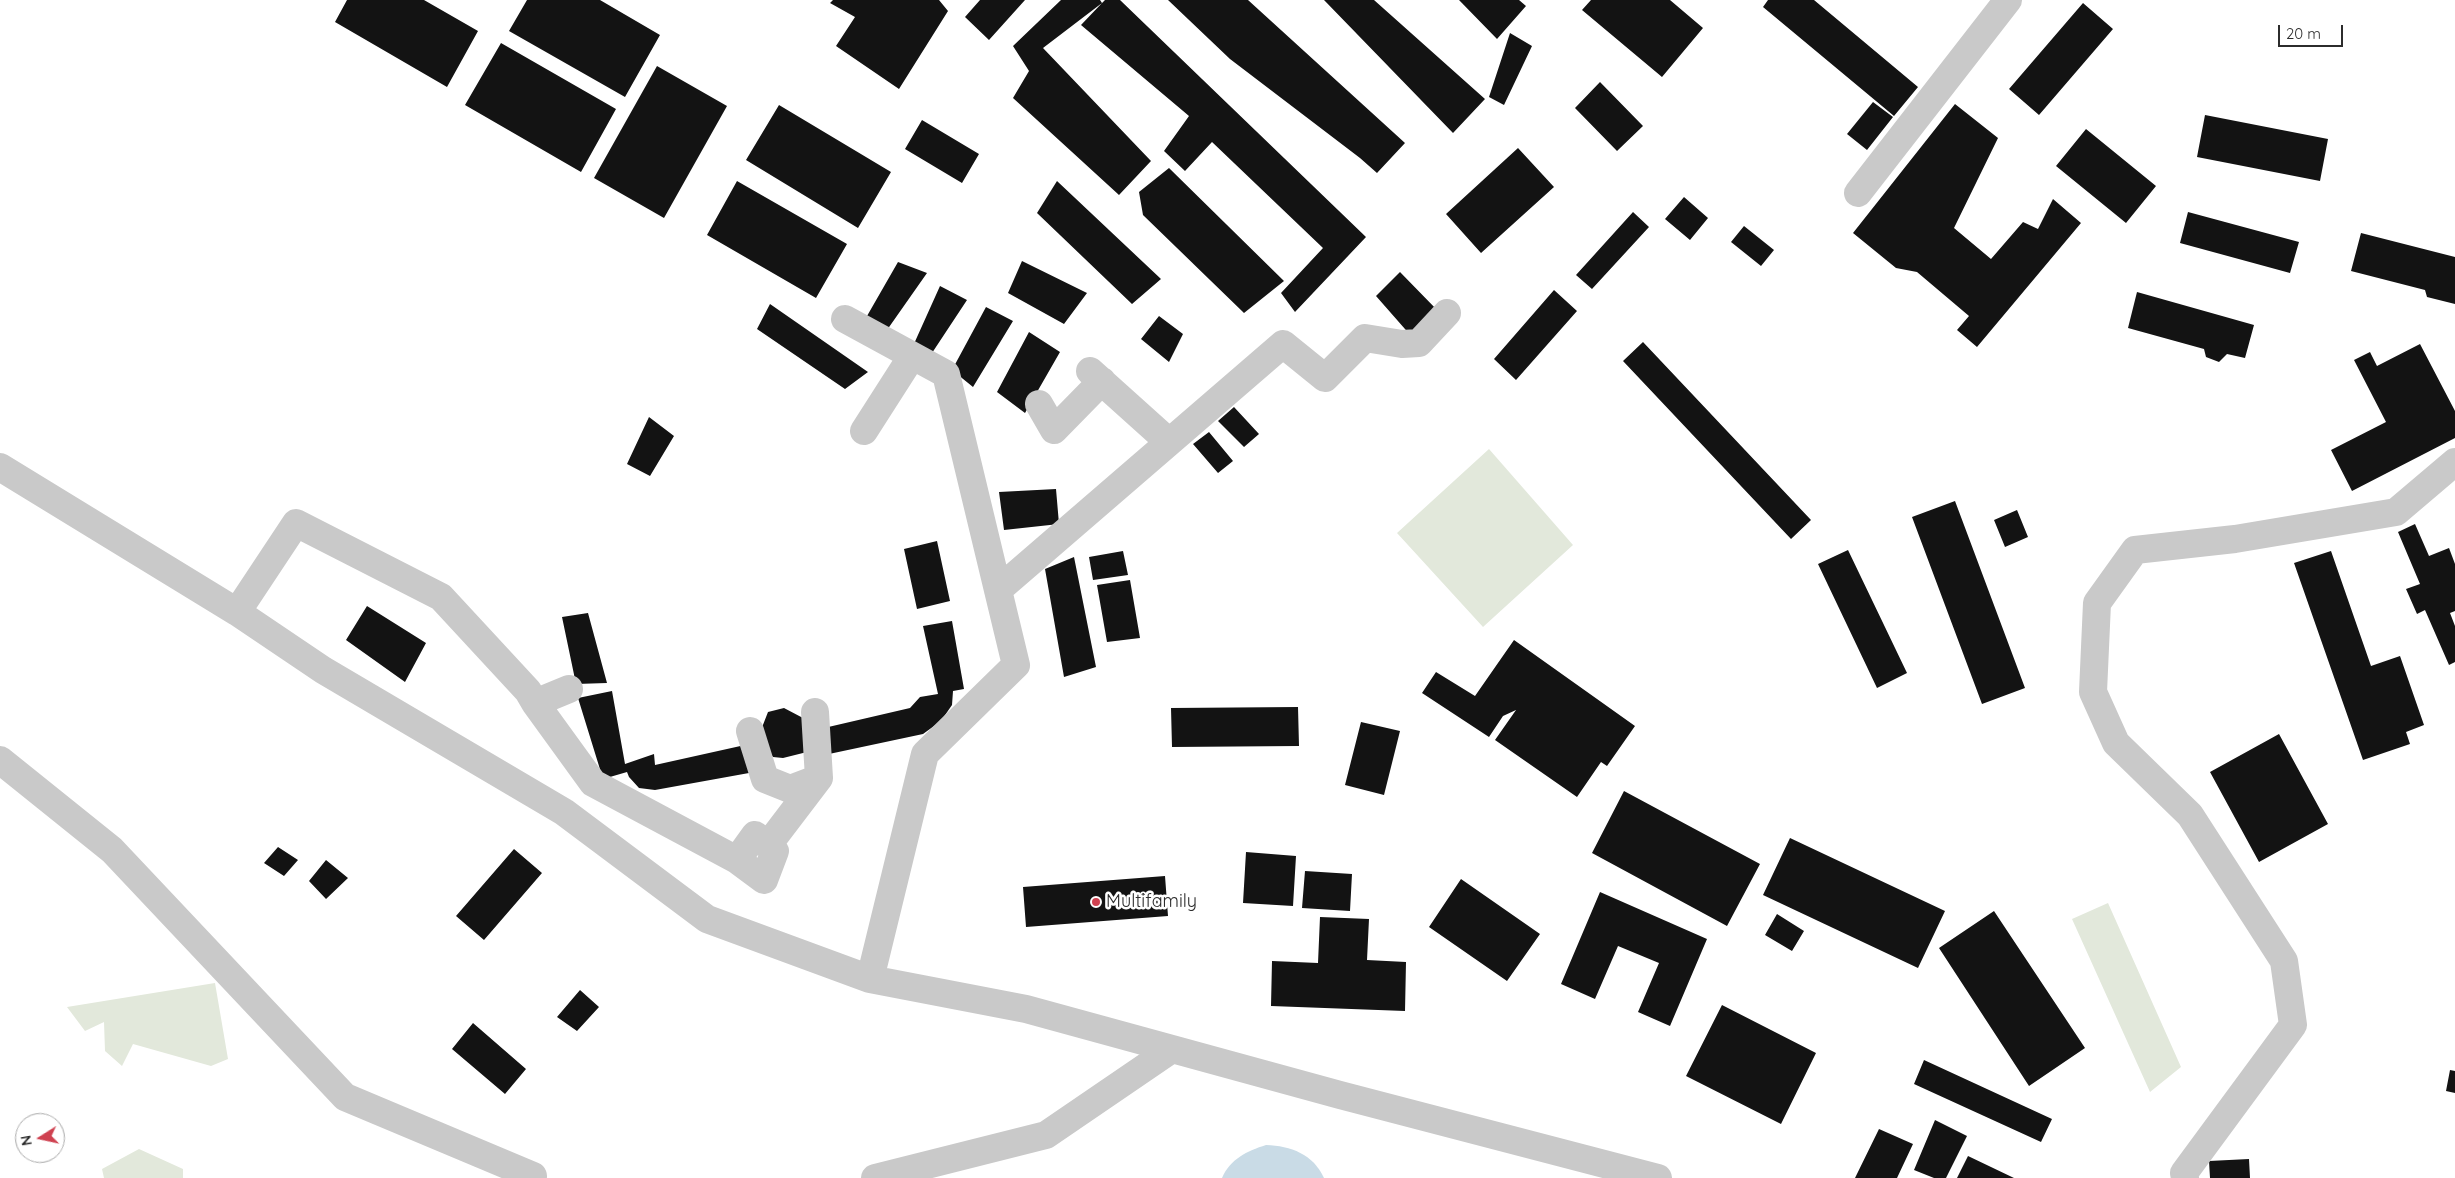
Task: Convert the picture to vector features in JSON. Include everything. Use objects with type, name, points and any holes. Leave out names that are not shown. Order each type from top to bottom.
[{"type":"street","points":[[1858,193],[2008,0]]},
{"type":"street","points":[[998,590],[1283,344],[1325,378],[1365,338],[1402,344],[1419,343],[1447,313]]},
{"type":"street","points":[[845,319],[946,374],[1016,664],[925,754],[870,979]]},
{"type":"street","points":[[864,431],[912,356]]},
{"type":"street","points":[[1039,404],[1054,430],[1096,376],[1170,442]]},
{"type":"street","points":[[2185,1178],[2184,1173],[2293,1025],[2284,961],[2190,815],[2116,743],[2093,692],[2097,603],[2135,550],[2236,539],[2396,512],[2455,462]]},
{"type":"street","points":[[0,467],[237,612],[323,670],[564,812],[707,919],[870,979],[1026,1009],[1658,1178]]},
{"type":"street","points":[[237,612],[296,523],[441,597],[528,691],[593,783],[737,860],[764,880],[775,851],[768,845],[819,778],[815,712]]},
{"type":"street","points":[[535,703],[569,689]]},
{"type":"street","points":[[750,731],[765,778],[790,789],[819,778]]},
{"type":"street","points":[[0,760],[112,850],[345,1097],[533,1176]]},
{"type":"street","points":[[875,1178],[1046,1135],[1172,1049]]},
{"type":"shaded area","points":[[1489,449],[1573,545],[1483,627],[1397,533]]},
{"type":"shaded area","points":[[2108,903],[2181,1067],[2150,1092],[2072,919]]},
{"type":"shaded area","points":[[215,983],[228,1059],[211,1066],[133,1044],[122,1066],[105,1051],[104,1022],[85,1031],[67,1007]]},
{"type":"shaded area","points":[[139,1149],[183,1169],[183,1178],[104,1178],[102,1169]]},
{"type":"water","points":[[1266,1145],[1284,1147],[1300,1153],[1314,1163],[1324,1178],[1222,1178],[1225,1171],[1234,1161],[1252,1150]]},
{"type":"building","points":[[347,0],[424,0],[478,31],[447,87],[335,22]]},
{"type":"building","points":[[527,0],[600,0],[660,35],[625,97],[509,31]]},
{"type":"building","points":[[833,0],[939,0],[948,11],[899,89],[836,46],[855,17],[830,3]]},
{"type":"building","points":[[980,0],[1025,0],[989,40],[965,17]]},
{"type":"building","points":[[1061,0],[1100,0],[1102,3],[1043,48],[1151,161],[1119,195],[1013,98],[1029,71],[1013,46]]},
{"type":"building","points":[[1105,0],[1120,0],[1366,237],[1295,312],[1281,293],[1323,248],[1212,142],[1185,171],[1164,151],[1189,116],[1081,25]]},
{"type":"building","points":[[1168,0],[1248,0],[1405,143],[1377,173],[1230,59]]},
{"type":"building","points":[[1324,0],[1374,0],[1485,99],[1453,133]]},
{"type":"building","points":[[1459,0],[1519,0],[1526,6],[1497,39]]},
{"type":"building","points":[[1591,0],[1670,0],[1703,28],[1662,77],[1582,10]]},
{"type":"building","points":[[1768,0],[1814,0],[1918,87],[1894,116],[1763,7]]},
{"type":"building","points":[[2083,3],[2113,29],[2039,115],[2009,89]]},
{"type":"building","points":[[1510,33],[1532,46],[1504,105],[1489,97]]},
{"type":"building","points":[[501,43],[616,109],[581,172],[465,105]]},
{"type":"building","points":[[657,66],[727,106],[664,218],[594,178]]},
{"type":"building","points":[[1600,82],[1643,126],[1617,151],[1575,108]]},
{"type":"building","points":[[1873,102],[1893,117],[1867,150],[1847,134]]},
{"type":"building","points":[[1955,104],[1998,138],[1954,228],[1991,259],[2023,222],[2038,229],[2053,199],[2081,223],[1977,347],[1957,330],[1969,316],[1917,272],[1896,268],[1853,233]]},
{"type":"building","points":[[779,105],[891,172],[858,228],[746,160]]},
{"type":"building","points":[[2205,115],[2328,139],[2320,181],[2197,157]]},
{"type":"building","points":[[922,120],[979,154],[962,183],[905,149]]},
{"type":"building","points":[[2086,129],[2156,186],[2126,223],[2056,166]]},
{"type":"building","points":[[1518,148],[1554,187],[1481,253],[1446,214]]},
{"type":"building","points":[[1169,168],[1284,281],[1244,313],[1143,215],[1139,192]]},
{"type":"building","points":[[737,181],[847,244],[816,298],[707,235]]},
{"type":"building","points":[[1057,181],[1161,279],[1132,304],[1037,213]]},
{"type":"building","points":[[1684,197],[1708,218],[1690,240],[1665,219]]},
{"type":"building","points":[[1633,212],[1649,227],[1592,289],[1576,275]]},
{"type":"building","points":[[2188,212],[2299,242],[2290,273],[2180,243]]},
{"type":"building","points":[[1744,226],[1774,250],[1761,266],[1731,242]]},
{"type":"building","points":[[2361,233],[2455,257],[2455,304],[2427,297],[2425,290],[2351,271]]},
{"type":"building","points":[[1022,261],[1087,293],[1064,324],[1008,293]]},
{"type":"building","points":[[898,262],[927,273],[887,330],[867,316]]},
{"type":"building","points":[[1400,272],[1439,312],[1412,337],[1376,296]]},
{"type":"building","points":[[940,286],[967,300],[932,353],[913,346]]},
{"type":"building","points":[[1554,290],[1577,311],[1516,380],[1494,359]]},
{"type":"building","points":[[2137,292],[2254,325],[2245,358],[2227,354],[2219,362],[2206,357],[2204,349],[2128,328]]},
{"type":"building","points":[[770,304],[868,372],[845,389],[757,329]]},
{"type":"building","points":[[986,307],[1013,321],[973,387],[952,370]]},
{"type":"building","points":[[1159,316],[1183,334],[1169,362],[1141,339]]},
{"type":"building","points":[[1029,332],[1060,352],[1025,413],[997,392]]},
{"type":"building","points":[[1643,342],[1811,520],[1791,539],[1623,361]]},
{"type":"building","points":[[2420,344],[2455,411],[2455,438],[2352,491],[2331,450],[2386,422],[2354,360],[2370,352],[2377,366]]},
{"type":"building","points":[[1234,407],[1259,434],[1244,447],[1218,421]]},
{"type":"building","points":[[649,417],[674,436],[650,476],[627,464]]},
{"type":"building","points":[[1209,432],[1233,461],[1218,473],[1193,444]]},
{"type":"building","points":[[1056,489],[1059,524],[1004,530],[999,492]]},
{"type":"building","points":[[1955,501],[2025,688],[1982,704],[1912,517]]},
{"type":"building","points":[[2017,510],[2028,537],[2005,547],[1994,520]]},
{"type":"building","points":[[2415,524],[2429,556],[2449,548],[2455,564],[2455,611],[2450,613],[2455,626],[2455,662],[2449,665],[2425,610],[2417,614],[2406,589],[2420,584],[2398,532]]},
{"type":"building","points":[[937,541],[950,601],[917,609],[904,549]]},
{"type":"building","points":[[1848,550],[1907,673],[1877,688],[1818,564]]},
{"type":"building","points":[[1123,551],[1128,575],[1093,580],[1089,557]]},
{"type":"building","points":[[2331,551],[2371,666],[2400,656],[2424,725],[2406,732],[2410,744],[2363,760],[2294,563]]},
{"type":"building","points":[[1074,557],[1096,667],[1064,677],[1045,569]]},
{"type":"building","points":[[1130,580],[1140,638],[1107,642],[1097,585]]},
{"type":"building","points":[[367,606],[426,643],[405,682],[346,640]]},
{"type":"building","points":[[588,613],[607,683],[576,684],[562,617]]},
{"type":"building","points":[[952,621],[964,689],[953,691],[952,705],[941,721],[923,734],[829,754],[824,728],[910,708],[920,697],[938,694],[923,626]]},
{"type":"building","points":[[1514,640],[1635,726],[1607,766],[1601,762],[1577,797],[1495,740],[1516,710],[1503,716],[1489,737],[1422,693],[1436,672],[1475,696]]},
{"type":"building","points":[[612,691],[625,764],[654,754],[655,765],[745,745],[749,773],[655,790],[639,788],[627,772],[603,779],[578,698]]},
{"type":"building","points":[[1298,707],[1299,746],[1172,747],[1171,708]]},
{"type":"building","points":[[784,708],[803,718],[807,752],[783,758],[773,757],[762,745],[761,730],[768,712]]},
{"type":"building","points":[[1361,722],[1400,731],[1384,795],[1345,785]]},
{"type":"building","points":[[2279,734],[2328,824],[2259,862],[2210,772]]},
{"type":"building","points":[[1624,791],[1760,864],[1727,926],[1592,853]]},
{"type":"building","points":[[1790,838],[1945,911],[1918,968],[1763,895]]},
{"type":"building","points":[[278,847],[298,860],[284,876],[264,863]]},
{"type":"building","points":[[514,849],[542,873],[484,940],[456,916]]},
{"type":"building","points":[[1246,852],[1296,856],[1293,906],[1243,903]]},
{"type":"building","points":[[326,860],[348,878],[326,899],[309,881]]},
{"type":"building","points":[[1305,871],[1352,874],[1350,911],[1302,908]]},
{"type":"building","name":"Multifamily","points":[[1165,876],[1168,916],[1026,927],[1023,887]]},
{"type":"building","points":[[1461,879],[1540,934],[1507,981],[1429,927]]},
{"type":"building","points":[[1600,892],[1707,939],[1670,1026],[1638,1012],[1659,963],[1618,946],[1595,999],[1561,984]]},
{"type":"building","points":[[1994,911],[2085,1048],[2029,1086],[1939,948]]},
{"type":"building","points":[[1777,914],[1804,931],[1792,951],[1765,935]]},
{"type":"building","points":[[1320,917],[1369,919],[1367,960],[1406,962],[1405,1011],[1271,1006],[1272,961],[1318,963]]},
{"type":"building","points":[[580,990],[599,1007],[577,1031],[557,1017]]},
{"type":"building","points":[[1722,1005],[1816,1053],[1781,1124],[1686,1076]]},
{"type":"building","points":[[473,1023],[526,1069],[505,1094],[452,1049]]},
{"type":"building","points":[[1924,1060],[2052,1119],[2041,1142],[1914,1084]]},
{"type":"building","points":[[2450,1070],[2455,1071],[2455,1093],[2446,1091]]},
{"type":"building","points":[[1935,1120],[1967,1136],[1946,1178],[1934,1178],[1914,1170]]},
{"type":"building","points":[[1879,1129],[1913,1144],[1897,1178],[1855,1178]]},
{"type":"building","points":[[1968,1156],[2014,1178],[1957,1178]]},
{"type":"building","points":[[2249,1159],[2250,1178],[2210,1178],[2209,1161]]},
{"type":"place","name":"Multifamily","points":[[1096,902]]}]
